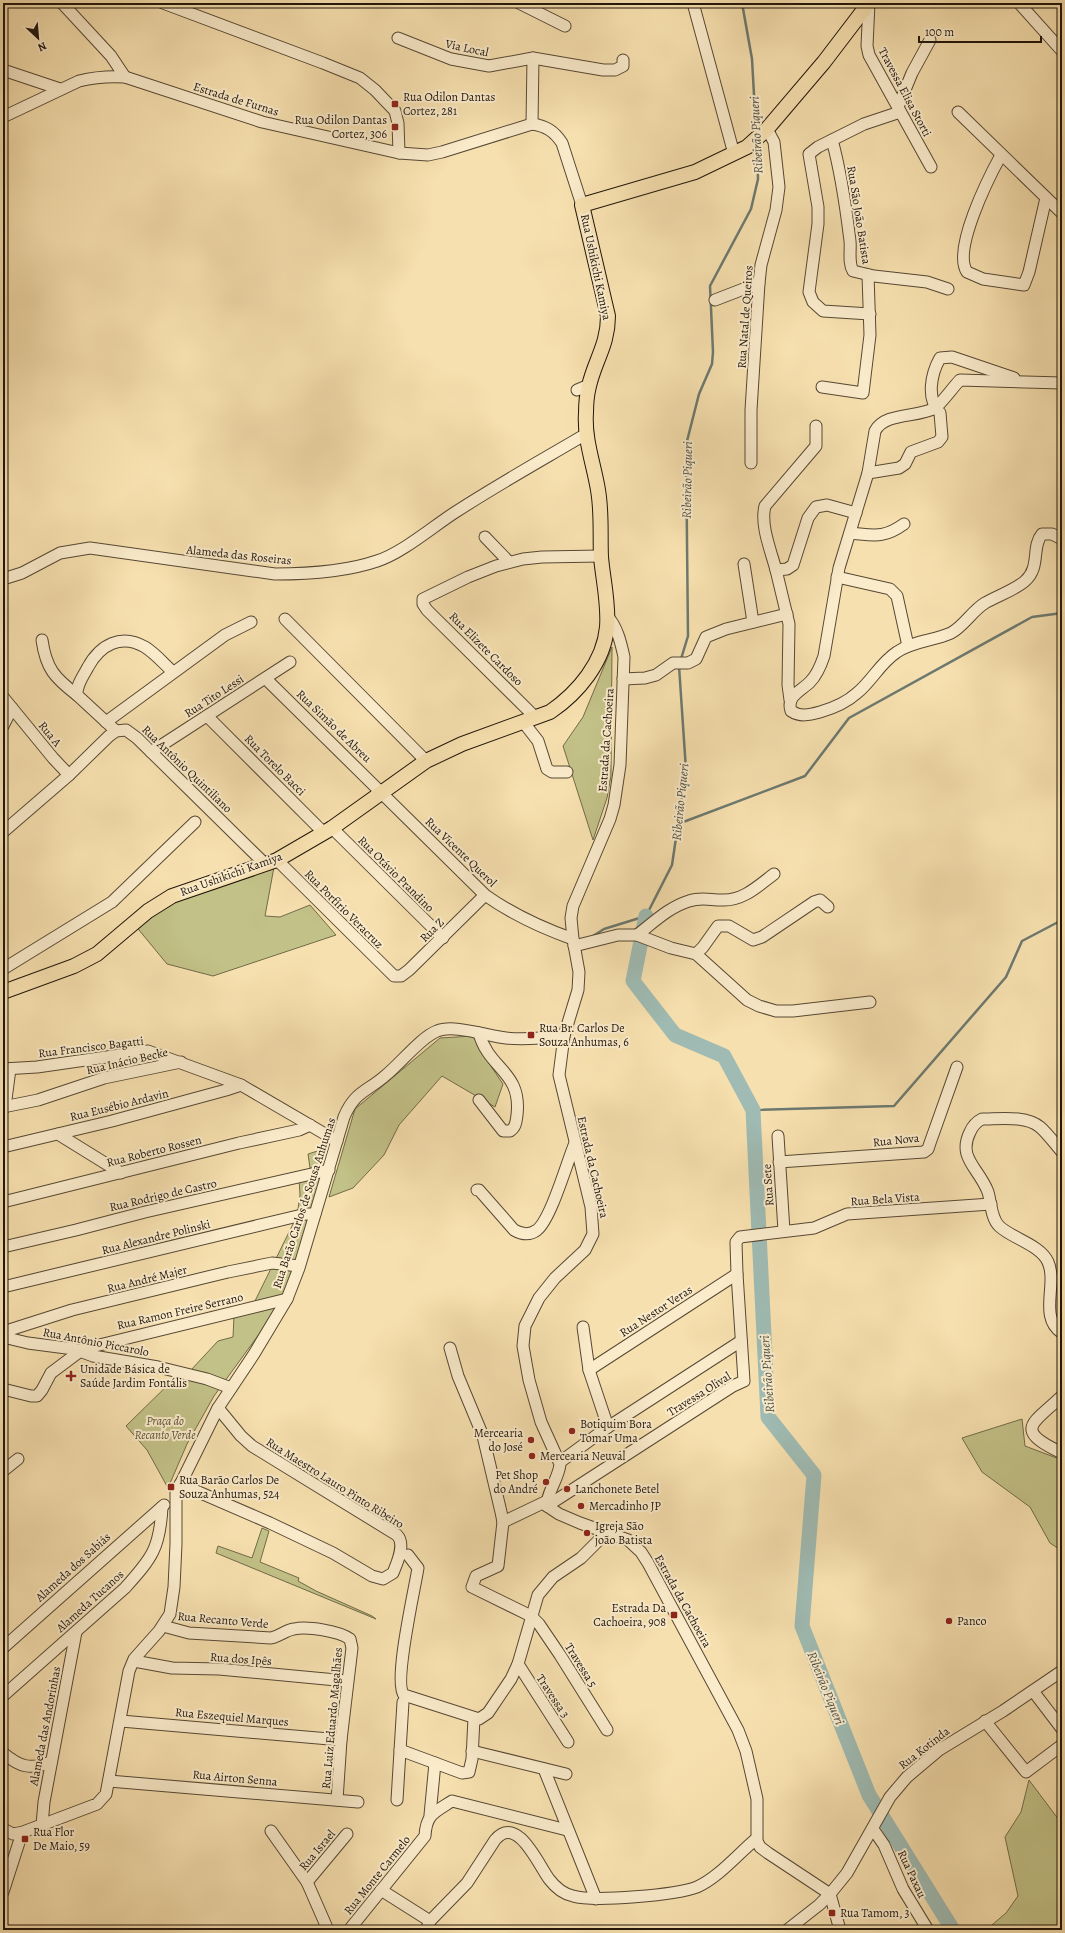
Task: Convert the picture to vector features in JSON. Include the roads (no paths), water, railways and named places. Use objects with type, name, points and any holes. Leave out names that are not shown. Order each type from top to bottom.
[{"type":"main road","name":"Rua Ushikichi Kamiya","points":[[3,992],[74,966],[97,954],[148,911],[172,896],[271,862],[328,830],[426,761],[462,744],[550,712],[562,704],[577,689],[599,657],[607,626],[601,556],[600,506],[586,434],[586,413],[583,388],[606,342],[608,316],[582,205],[695,172],[747,147],[766,131],[824,62],[869,3]]},
{"type":"street","points":[[62,3],[111,56],[125,77]]},
{"type":"street","points":[[163,3],[360,78],[375,90],[395,111],[398,123],[399,153]]},
{"type":"street","points":[[519,3],[564,26]]},
{"type":"street","points":[[693,3],[734,154]]},
{"type":"street","name":"Travessa Elisa Storti","points":[[869,3],[867,33],[869,55],[931,167]]},
{"type":"street","points":[[1019,3],[1062,51]]},
{"type":"street","name":"Via Local","points":[[398,38],[451,59],[489,66],[533,58]]},
{"type":"street","points":[[870,314],[830,313],[823,311],[814,302],[809,292],[818,212],[809,154],[818,147],[864,124],[899,110],[912,73],[930,40]]},
{"type":"street","points":[[582,205],[562,142],[550,129],[542,125],[532,124],[533,58],[603,70],[620,68],[624,63],[623,60]]},
{"type":"street","points":[[3,70],[60,89]]},
{"type":"street","name":"Estrada de Furnas","points":[[3,117],[60,89],[90,78],[109,76],[125,77],[262,122],[399,153],[428,155],[442,152],[532,124]]},
{"type":"street","points":[[958,112],[1062,213]]},
{"type":"street","name":"Rua Natal de Queiros","points":[[751,463],[751,410],[759,283],[761,265],[776,210],[779,187],[774,142],[766,131]]},
{"type":"street","name":"Rua São João Batista","points":[[832,140],[836,154],[850,240],[851,268],[856,273],[927,282],[948,289]]},
{"type":"street","points":[[1001,155],[985,187],[970,224],[965,249],[965,269],[970,274],[983,279],[1024,285],[1029,272],[1046,198]]},
{"type":"street","points":[[822,387],[863,393],[870,335],[868,275]]},
{"type":"street","points":[[715,300],[759,283]]},
{"type":"street","points":[[868,473],[899,468],[904,464],[910,452],[938,442],[942,437],[940,413],[935,408],[931,399],[934,367],[940,358],[952,357],[1024,382]]},
{"type":"street","points":[[790,700],[811,681],[824,656],[837,577],[868,473],[877,427],[881,423],[890,420],[935,408],[960,380],[1062,382]]},
{"type":"street","points":[[816,426],[816,446],[765,506],[763,514],[764,526],[787,614],[790,640],[788,685],[790,700],[789,705],[791,711],[796,714],[810,714],[836,707],[858,692],[885,662],[908,646],[930,641],[952,632],[984,604],[1024,582],[1035,565],[1038,541],[1042,534],[1052,534],[1062,539]]},
{"type":"street","name":"Alameda das Roseiras","points":[[3,579],[22,573],[60,553],[90,548],[275,574],[299,574],[345,569],[364,565],[378,561],[394,553],[455,512],[586,434]]},
{"type":"street","points":[[776,570],[787,569],[793,565],[808,518],[816,507],[827,505],[856,513]]},
{"type":"street","points":[[850,533],[882,536],[892,532],[904,524]]},
{"type":"street","points":[[485,537],[509,562],[542,557],[601,556]]},
{"type":"street","name":"Rua Elizete Cardoso","points":[[509,562],[468,577],[426,597],[422,602],[427,610],[530,720]]},
{"type":"street","points":[[744,564],[753,622]]},
{"type":"street","points":[[837,577],[890,589],[897,596],[908,646]]},
{"type":"street","points":[[623,679],[645,678],[656,675],[673,663],[688,663],[696,659],[706,637],[726,629],[787,614]]},
{"type":"street","name":"Estrada da Cachoeira","points":[[560,1462],[541,1422],[522,1346],[523,1335],[531,1312],[547,1287],[585,1250],[593,1234],[591,1207],[559,1079],[560,1056],[564,1036],[578,990],[579,972],[571,918],[576,894],[605,834],[614,805],[620,765],[624,657],[622,646],[612,621],[607,616]]},
{"type":"street","points":[[285,619],[426,761]]},
{"type":"street","points":[[106,722],[225,635],[252,622]]},
{"type":"street","points":[[3,832],[69,775],[116,731],[55,677],[44,656],[42,640]]},
{"type":"street","points":[[77,695],[78,685],[97,653],[108,644],[117,642],[132,642],[144,646],[173,672]]},
{"type":"street","name":"Rua Tito Lessi","points":[[151,752],[266,679],[290,662]]},
{"type":"street","name":"Rua Simão de Abreu","points":[[266,679],[382,792]]},
{"type":"street","name":"Rua A","points":[[3,697],[53,758],[69,775]]},
{"type":"street","points":[[3,726],[12,708]]},
{"type":"street","name":"Rua Torelo Bacci","points":[[207,716],[328,830]]},
{"type":"street","points":[[530,720],[547,769],[552,772],[567,772]]},
{"type":"street","name":"Rua Antônio Quintiliano","points":[[116,731],[122,729],[130,732],[271,862]]},
{"type":"street","name":"Rua Vicente Querol","points":[[382,792],[485,895],[502,907],[574,943]]},
{"type":"street","points":[[3,969],[112,902],[195,822]]},
{"type":"street","name":"Rua Otávio Prandino","points":[[328,830],[443,938]]},
{"type":"street","name":"Rua Porfírio Veracruz","points":[[271,862],[394,976]]},
{"type":"street","points":[[637,935],[679,905],[697,899],[721,900],[738,898],[754,890],[774,874]]},
{"type":"street","name":"Rua Z","points":[[394,976],[401,976],[410,970],[485,895]]},
{"type":"street","points":[[696,954],[704,947],[718,926],[729,926],[753,940],[762,937],[814,902],[820,900],[828,907]]},
{"type":"street","points":[[574,943],[618,935],[637,935],[671,948],[696,954],[747,1000],[759,1006],[776,1011],[793,1012],[870,1002]]},
{"type":"street","name":"Rua Barão Carlos de Sousa Anhumas","points":[[22,1832],[97,1804],[104,1798],[109,1781],[121,1721],[129,1671],[134,1661],[163,1626],[170,1614],[174,1587],[178,1488],[218,1408],[274,1323],[287,1299],[299,1266],[337,1140],[349,1107],[355,1097],[385,1077],[430,1034],[443,1029],[520,1039],[564,1036]]},
{"type":"street","points":[[479,1033],[486,1051],[510,1080],[516,1090],[518,1109],[515,1126],[510,1131],[503,1131],[479,1100]]},
{"type":"street","name":"Rua Francisco Bagatti","points":[[6,1069],[77,1062],[141,1051],[158,1054],[182,1062]]},
{"type":"street","name":"Rua Inácio Becke","points":[[4,1107],[38,1100],[104,1078],[182,1062],[241,1085],[337,1140]]},
{"type":"street","name":"Rua Nova","points":[[779,1162],[924,1152],[928,1149],[957,1067]]},
{"type":"street","points":[[4,1107],[6,1069]]},
{"type":"street","name":"Rua Eusébio Ardavin","points":[[3,1147],[189,1101],[241,1085]]},
{"type":"street","points":[[1062,1152],[1040,1127],[1034,1123],[1002,1119],[982,1119],[974,1124],[967,1137],[965,1151],[985,1185],[998,1226],[1040,1252],[1048,1261],[1050,1273],[1049,1309],[1056,1329],[1062,1333]]},
{"type":"street","name":"Rua Roberto Rossen","points":[[3,1202],[121,1172],[299,1130],[310,1125]]},
{"type":"street","points":[[58,1134],[121,1172]]},
{"type":"street","name":"Rua Sete","points":[[778,1136],[784,1231]]},
{"type":"street","points":[[477,1190],[479,1190],[514,1230],[521,1234],[532,1233],[538,1230],[546,1216],[575,1143]]},
{"type":"street","name":"Rua Rodrigo de Castro","points":[[3,1247],[145,1212],[329,1170]]},
{"type":"street","name":"Rua Bela Vista","points":[[737,1274],[736,1242],[738,1238],[742,1236],[814,1228],[847,1214],[991,1204]]},
{"type":"street","name":"Rua Alexandre Polinski","points":[[3,1287],[306,1214],[315,1214]]},
{"type":"street","name":"Rua André Majer","points":[[3,1332],[72,1310],[234,1270],[272,1263],[299,1266]]},
{"type":"street","points":[[547,1503],[555,1485],[560,1469],[560,1462],[608,1427],[741,1341],[737,1274]]},
{"type":"street","name":"Rua Nestor Veras","points":[[589,1370],[737,1274]]},
{"type":"street","name":"Rua Ramon Freire Serrano","points":[[3,1389],[31,1396],[37,1396],[51,1373],[80,1352],[96,1345],[287,1299]]},
{"type":"street","points":[[583,1326],[589,1370],[608,1427]]},
{"type":"street","name":"Rua Antônio Piccarolo","points":[[3,1337],[94,1356],[158,1367],[207,1379],[231,1388]]},
{"type":"street","name":"Travessa Olival","points":[[503,1522],[547,1503],[733,1386],[744,1381],[741,1341]]},
{"type":"street","points":[[450,1348],[458,1376],[479,1425],[503,1522],[498,1566],[476,1576],[472,1587],[531,1616]]},
{"type":"street","points":[[1062,1396],[1036,1418],[1032,1424],[1032,1431],[1034,1436],[1040,1441],[1062,1453]]},
{"type":"street","name":"Rua Maestro Lauro Pinto Ribeiro","points":[[178,1488],[333,1553],[372,1576],[383,1579],[394,1573],[401,1541],[397,1535],[252,1446],[241,1436],[218,1408]]},
{"type":"street","points":[[3,1471],[18,1459]]},
{"type":"street","name":"Alameda dos Sabiás","points":[[3,1648],[162,1507],[178,1488]]},
{"type":"street","name":"Estrada da Cachoeira","points":[[547,1503],[559,1514],[628,1540],[646,1559],[730,1713],[746,1751],[754,1782],[758,1808],[756,1838]]},
{"type":"street","name":"Alameda Tucanos","points":[[3,1696],[125,1588],[142,1570],[158,1541],[162,1507]]},
{"type":"street","points":[[408,1555],[418,1568],[404,1645],[400,1684],[402,1692],[404,1695],[479,1719],[488,1713],[511,1679],[518,1664],[538,1595],[548,1582],[581,1558],[607,1532]]},
{"type":"street","name":"Travessa 5","points":[[531,1616],[552,1643],[607,1730]]},
{"type":"street","name":"Rua Recanto Verde","points":[[163,1626],[188,1633],[271,1638],[282,1635],[292,1629],[306,1628],[342,1634],[350,1638]]},
{"type":"street","name":"Alameda das Andorinhas","points":[[42,1825],[42,1816],[51,1762],[76,1632]]},
{"type":"street","name":"Rua Luiz Eduardo Magalhães","points":[[337,1800],[341,1740],[352,1648],[350,1638]]},
{"type":"street","name":"Rua dos Ipês","points":[[134,1661],[172,1668],[219,1669],[347,1681]]},
{"type":"street","name":"Travessa 3","points":[[518,1664],[568,1742]]},
{"type":"street","name":"Rua Kotinda","points":[[787,1930],[830,1894],[847,1872],[882,1811],[898,1787],[917,1768],[939,1750],[986,1722],[1062,1671]]},
{"type":"street","points":[[1033,1691],[1062,1729]]},
{"type":"street","points":[[397,1800],[403,1702]]},
{"type":"street","points":[[400,1750],[462,1773],[469,1772],[474,1718]]},
{"type":"street","name":"Rua Eszequiel Marques","points":[[121,1721],[341,1740]]},
{"type":"street","points":[[986,1722],[1026,1772],[1062,1745]]},
{"type":"street","points":[[472,1751],[566,1774]]},
{"type":"street","points":[[3,1753],[12,1761],[24,1766],[33,1767],[51,1762]]},
{"type":"street","points":[[430,1815],[435,1763]]},
{"type":"street","points":[[544,1768],[567,1830],[596,1899]]},
{"type":"street","name":"Rua Airton Senna","points":[[109,1781],[358,1802]]},
{"type":"street","points":[[430,1815],[452,1801],[567,1830]]},
{"type":"street","name":"Rua Monte Carmelo","points":[[349,1930],[425,1836],[426,1824],[430,1815]]},
{"type":"street","points":[[3,1829],[13,1834],[22,1832]]},
{"type":"street","name":"Rua Paxau","points":[[873,1829],[884,1845],[907,1896],[928,1930]]},
{"type":"street","points":[[271,1831],[307,1882],[328,1930]]},
{"type":"street","points":[[3,1892],[22,1832]]},
{"type":"street","points":[[381,1890],[428,1925],[467,1883],[499,1835],[506,1833],[514,1834],[524,1840],[536,1856],[548,1878],[558,1888],[572,1896],[596,1899],[658,1894],[698,1886],[721,1870],[756,1838],[758,1845],[764,1850],[830,1894],[840,1930]]},
{"type":"street","name":"Rua Israel","points":[[307,1882],[348,1834]]},
{"type":"waterway","name":"Ribeirão Piqueri","points":[[742,3],[752,59],[756,131]]},
{"type":"waterway","name":"Ribeirão Piqueri","points":[[681,659],[688,636],[686,445],[699,394],[712,364],[713,352],[710,286],[751,209],[758,179],[757,144]]},
{"type":"waterway","points":[[678,824],[805,776],[849,718],[1032,617],[1062,613]]},
{"type":"waterway","name":"Ribeirão Piqueri","points":[[593,936],[604,929],[646,916],[672,865],[686,770],[679,666]]},
{"type":"waterway","name":"Ribeirão Piqueri","points":[[646,916],[633,981],[675,1035],[724,1056],[753,1110],[768,1417],[814,1475],[802,1626],[869,1795],[953,1930]]},
{"type":"waterway","points":[[753,1110],[894,1106],[1006,977],[1022,941],[1062,920]]},
{"type":"place","name":"Rua Odilon Dantas Cortez, 281","points":[[395,104]]},
{"type":"place","name":"Rua Odilon Dantas Cortez, 306","points":[[395,127]]},
{"type":"place","name":"Rua Br. Carlos De Souza Anhumas, 6","points":[[531,1035]]},
{"type":"place","name":"Unidade Básica de Saúde Jardim Fontális","points":[[71,1376]]},
{"type":"place","name":"Botiquim Bora Tomar Uma","points":[[572,1431]]},
{"type":"place","name":"Mercearia do José","points":[[531,1440]]},
{"type":"place","name":"Mercearia Neuval","points":[[532,1456]]},
{"type":"place","name":"Pet Shop do André","points":[[546,1482]]},
{"type":"place","name":"Rua Barão Carlos De Souza Anhumas, 524","points":[[171,1487]]},
{"type":"place","name":"Lanchonete Betel","points":[[567,1489]]},
{"type":"place","name":"Mercadinho JP","points":[[581,1506]]},
{"type":"place","name":"Igreja São joão Batista","points":[[587,1533]]},
{"type":"place","name":"Estrada Da Cachoeira, 908","points":[[674,1615]]},
{"type":"place","name":"Panco","points":[[949,1621]]},
{"type":"place","name":"Rua Flor De Maio, 59","points":[[25,1839]]},
{"type":"place","name":"Rua Tamom, 3","points":[[832,1913]]},
{"type":"park label","name":"Praça do Recanto Verde","points":[[165,1428]]}]
